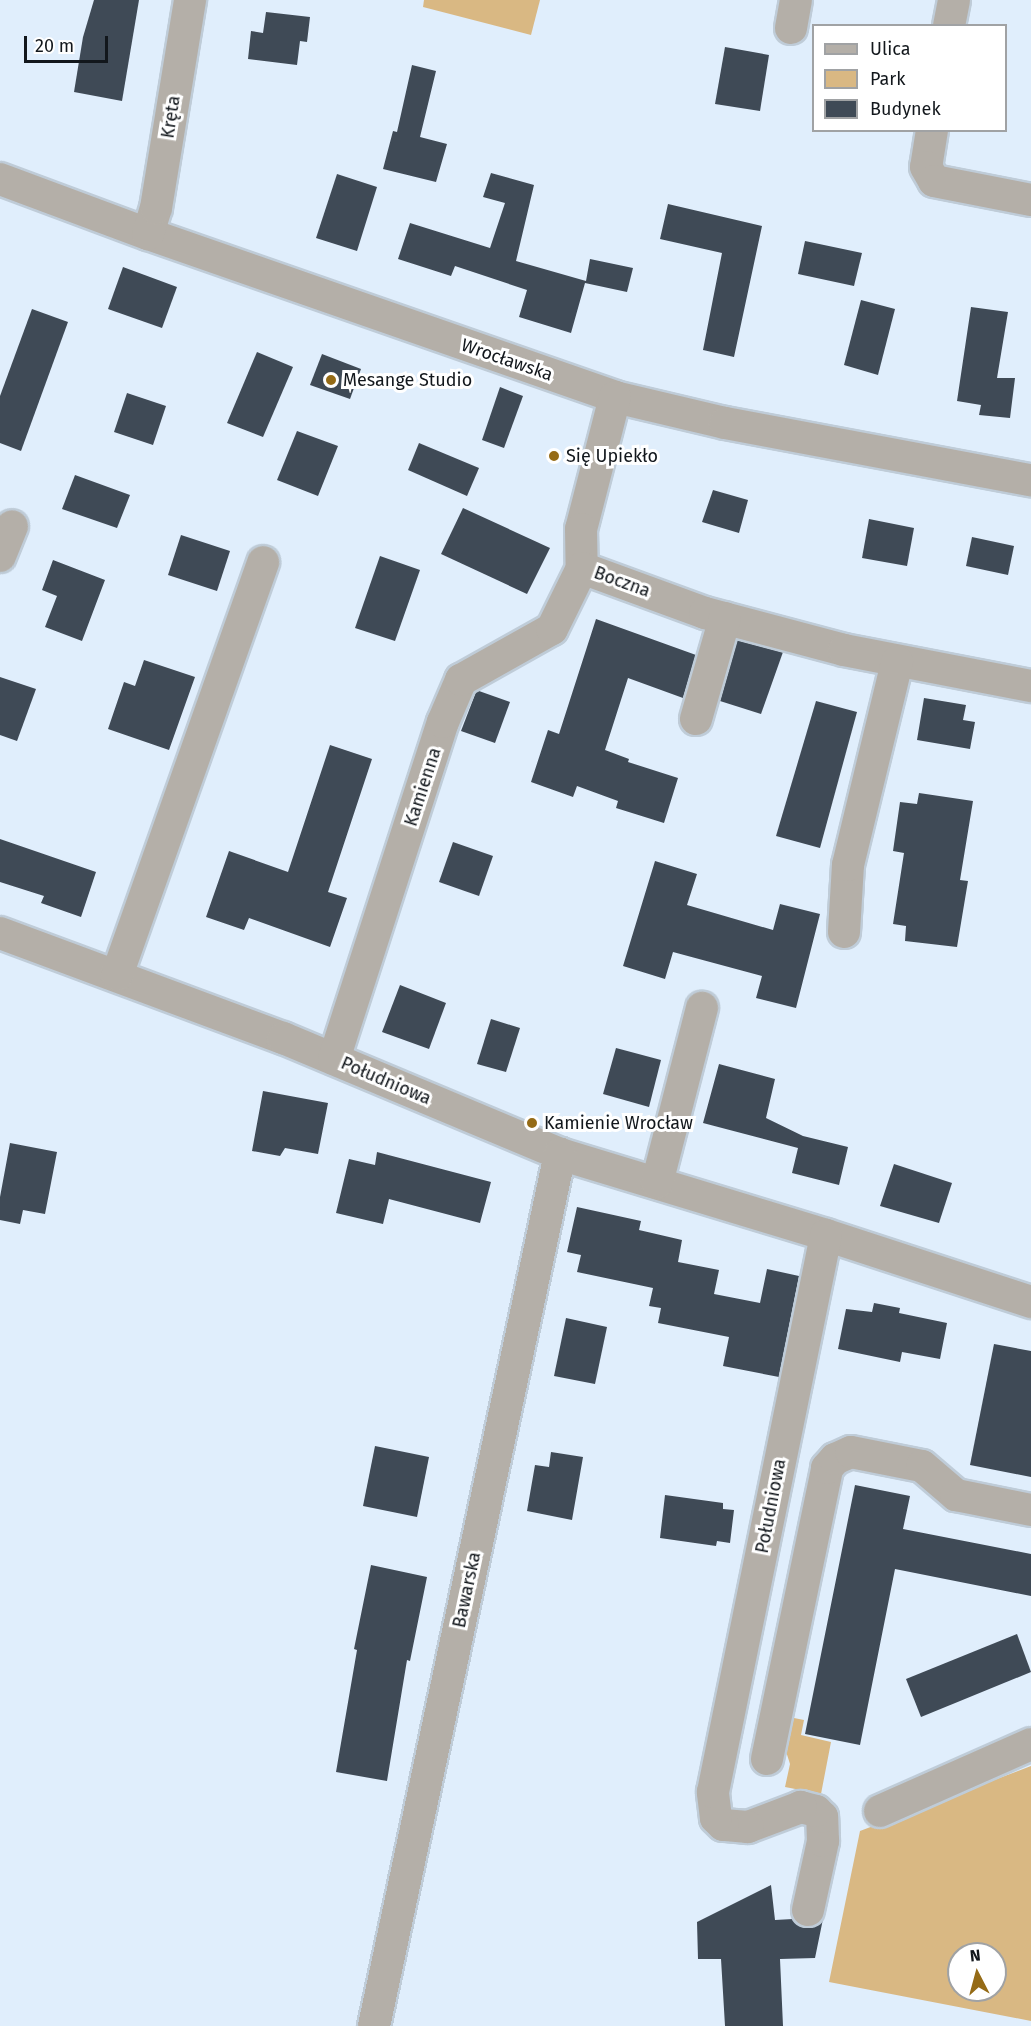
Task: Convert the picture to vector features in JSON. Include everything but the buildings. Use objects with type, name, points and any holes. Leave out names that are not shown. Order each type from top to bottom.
[{"type":"street","name":"Kręta","points":[[148,234],[156,208],[190,0]]},
{"type":"street","points":[[950,24],[954,0]]},
{"type":"street","points":[[932,132],[926,167],[934,181],[1031,200]]},
{"type":"street","name":"Wrocławska","points":[[0,179],[148,234],[615,397],[725,423],[1031,480]]},
{"type":"street","name":"Boczna","points":[[615,397],[581,529],[582,567],[725,618],[844,650],[1031,686]]},
{"type":"street","points":[[0,556],[12,526]]},
{"type":"street","points":[[117,975],[263,562]]},
{"type":"street","name":"Kamienna","points":[[334,1059],[443,722],[461,680],[552,629],[582,567]]},
{"type":"street","points":[[696,719],[725,618]]},
{"type":"street","points":[[844,932],[848,865],[897,662]]},
{"type":"street","name":"Południowa","points":[[0,933],[117,975],[334,1059],[560,1154],[826,1235],[1031,1302]]},
{"type":"street","points":[[657,1183],[702,1008]]},
{"type":"street","name":"Bawarska","points":[[374,2026],[560,1154]]},
{"type":"street","name":"Południowa","points":[[808,1910],[823,1841],[822,1817],[816,1811],[801,1807],[748,1827],[723,1825],[716,1818],[712,1805],[826,1235]]},
{"type":"street","points":[[767,1759],[827,1468],[835,1459],[851,1452],[922,1466],[956,1495],[1031,1510]]},
{"type":"street","points":[[880,1811],[1031,1744]]},
{"type":"green space","points":[[424,0],[540,0],[531,35],[423,7]]},
{"type":"green space","points":[[789,1717],[804,1720],[801,1735],[831,1742],[821,1794],[785,1787],[790,1764],[783,1742]]},
{"type":"green space","points":[[1031,1766],[1031,2021],[829,1982],[860,1831]]},
{"type":"place","name":"Mesange Studio","points":[[331,380]]},
{"type":"place","name":"Się Upiekło","points":[[554,456]]},
{"type":"place","name":"Kamienie Wrocław","points":[[532,1123]]}]
